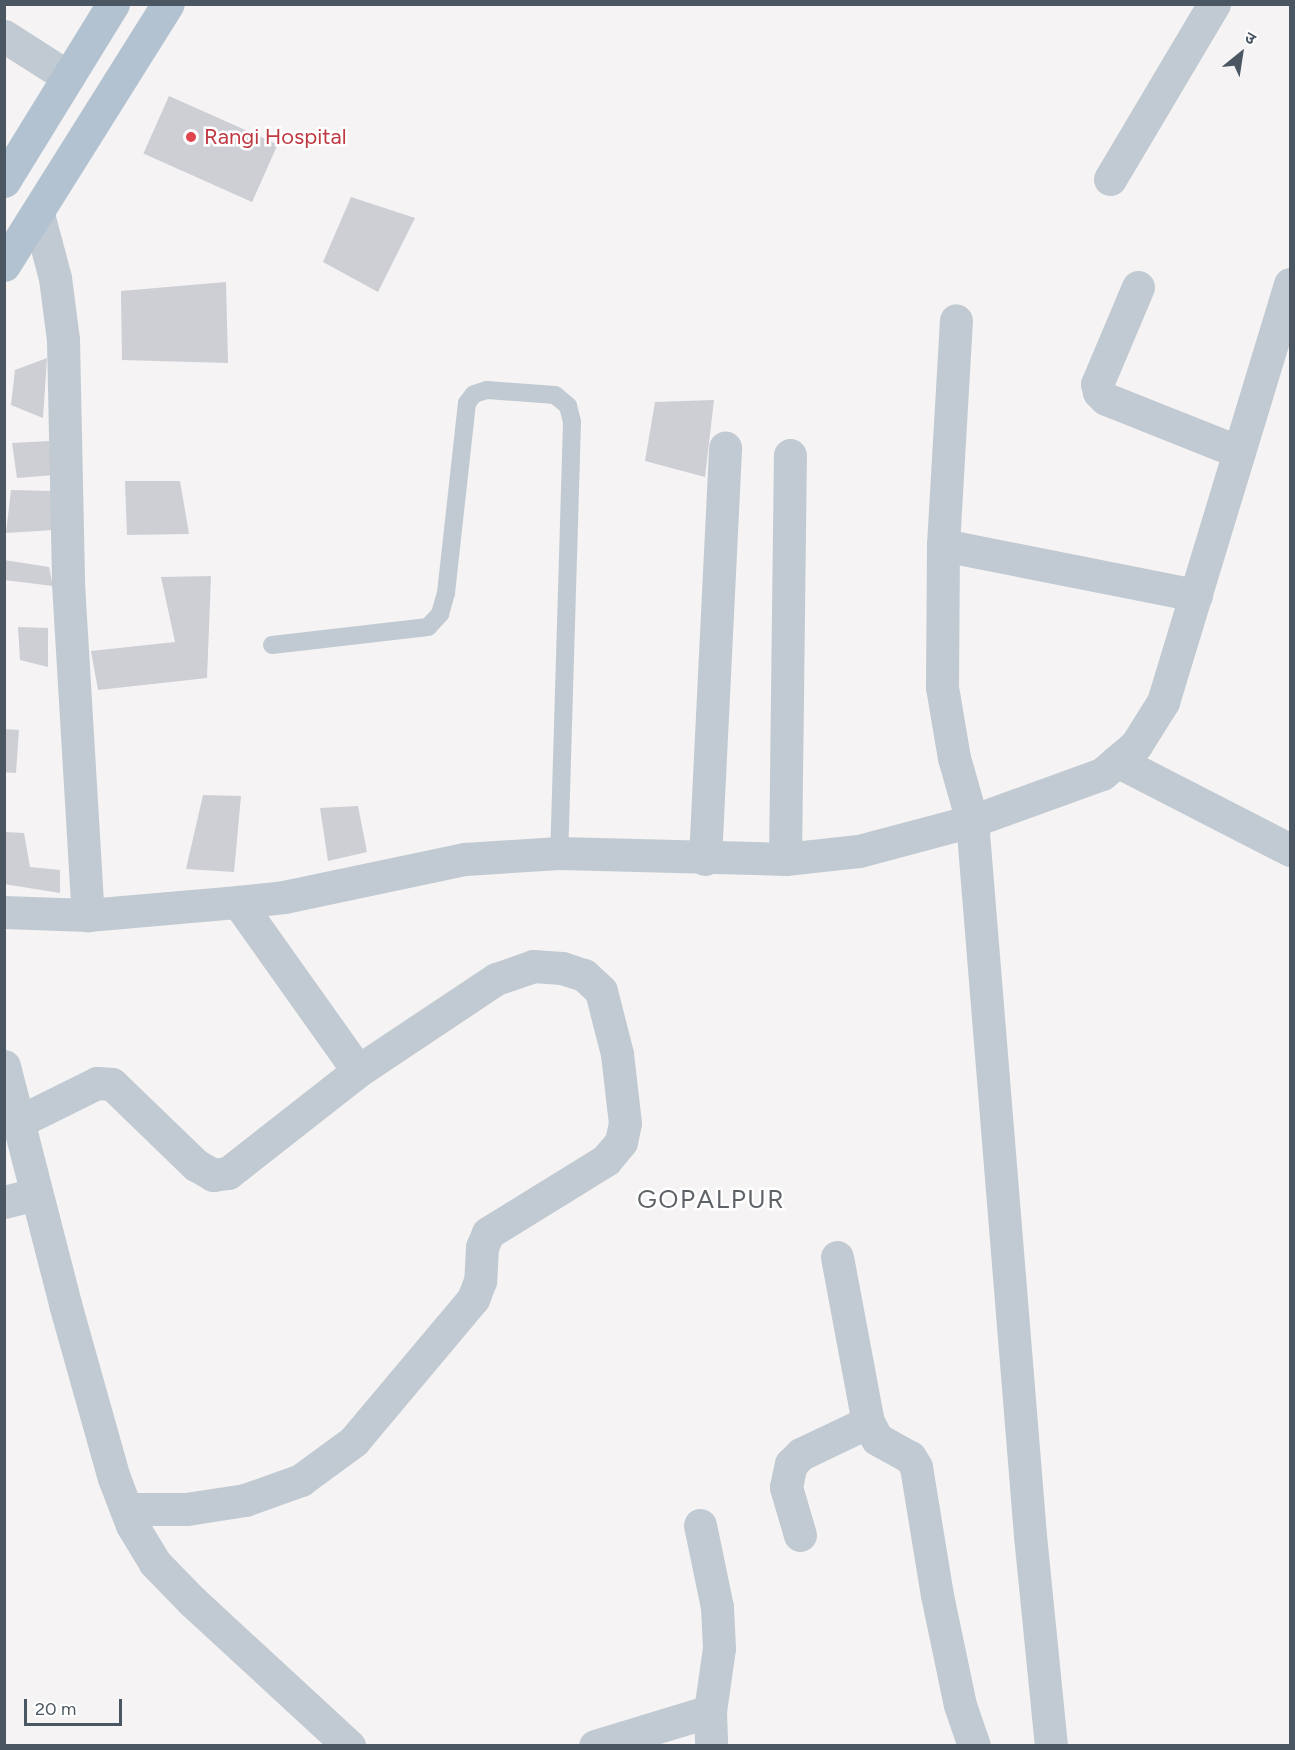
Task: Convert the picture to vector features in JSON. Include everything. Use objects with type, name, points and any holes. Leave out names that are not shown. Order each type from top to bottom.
[{"type":"main road","points":[[4,181],[113,4]]},
{"type":"main road","points":[[4,265],[168,4]]},
{"type":"street","points":[[1110,179],[1214,4]]},
{"type":"street","points":[[4,36],[68,77]]},
{"type":"street","points":[[38,214],[55,278],[63,340],[68,583],[87,915]]},
{"type":"street","points":[[4,912],[87,915],[284,897],[465,859],[559,853],[705,859],[785,859],[859,850],[972,821],[1066,790],[1102,774],[1136,745],[1163,702],[1290,284]]},
{"type":"street","points":[[1138,287],[1097,384],[1099,392],[1106,399],[1239,452]]},
{"type":"street","points":[[956,320],[943,545],[942,687],[954,758],[972,821],[1030,1535],[1051,1746]]},
{"type":"street","points":[[705,859],[725,447]]},
{"type":"street","points":[[785,859],[790,455]]},
{"type":"street","points":[[943,545],[1196,595]]},
{"type":"street","points":[[1117,761],[1290,850]]},
{"type":"street","points":[[238,902],[358,1071]]},
{"type":"street","points":[[18,1122],[97,1083],[112,1084],[196,1165],[213,1176],[228,1173],[358,1071],[496,979],[533,966],[562,968],[584,975],[601,991],[617,1054],[625,1123],[621,1142],[606,1160],[488,1233],[482,1247],[480,1281],[473,1299],[354,1441],[301,1480],[233,1502],[186,1509],[126,1509]]},
{"type":"street","points":[[4,1066],[36,1194],[126,1509],[155,1563],[343,1745]]},
{"type":"street","points":[[4,1202],[36,1194]]},
{"type":"street","points":[[837,1257],[868,1422],[877,1439],[910,1457],[916,1467],[937,1595],[960,1705],[974,1746]]},
{"type":"street","points":[[800,1535],[786,1487],[791,1464],[801,1454],[868,1422]]},
{"type":"street","points":[[700,1525],[717,1607],[720,1648],[710,1711],[711,1746]]},
{"type":"street","points":[[595,1746],[710,1711]]},
{"type":"lane","points":[[272,645],[428,627],[440,614],[446,593],[467,403],[474,394],[487,390],[555,395],[568,406],[572,422],[559,853]]},
{"type":"building","points":[[169,96],[278,144],[252,202],[143,154]]},
{"type":"building","points":[[351,197],[415,218],[378,292],[323,262]]},
{"type":"building","points":[[226,282],[228,363],[122,360],[121,291]]},
{"type":"building","points":[[47,358],[43,418],[11,405],[15,370]]},
{"type":"building","points":[[714,400],[705,477],[645,461],[655,402]]},
{"type":"building","points":[[49,441],[54,475],[17,478],[12,443]]},
{"type":"building","points":[[125,481],[180,481],[189,534],[127,535]]},
{"type":"building","points":[[11,490],[52,491],[53,530],[6,533]]},
{"type":"building","points":[[4,560],[49,567],[53,586],[4,580]]},
{"type":"building","points":[[211,576],[207,678],[98,690],[91,651],[175,642],[161,577]]},
{"type":"building","points":[[18,627],[48,628],[48,667],[20,660]]},
{"type":"building","points":[[4,729],[19,730],[16,773],[4,772]]},
{"type":"building","points":[[203,795],[241,796],[234,872],[186,869]]},
{"type":"building","points":[[358,806],[367,852],[328,861],[320,808]]},
{"type":"building","points":[[4,832],[24,833],[30,867],[60,870],[60,893],[4,884]]},
{"type":"place","name":"Rangi Hospital","points":[[191,137]]},
{"type":"district","name":"GOPALPUR","points":[[711,1200]]}]
